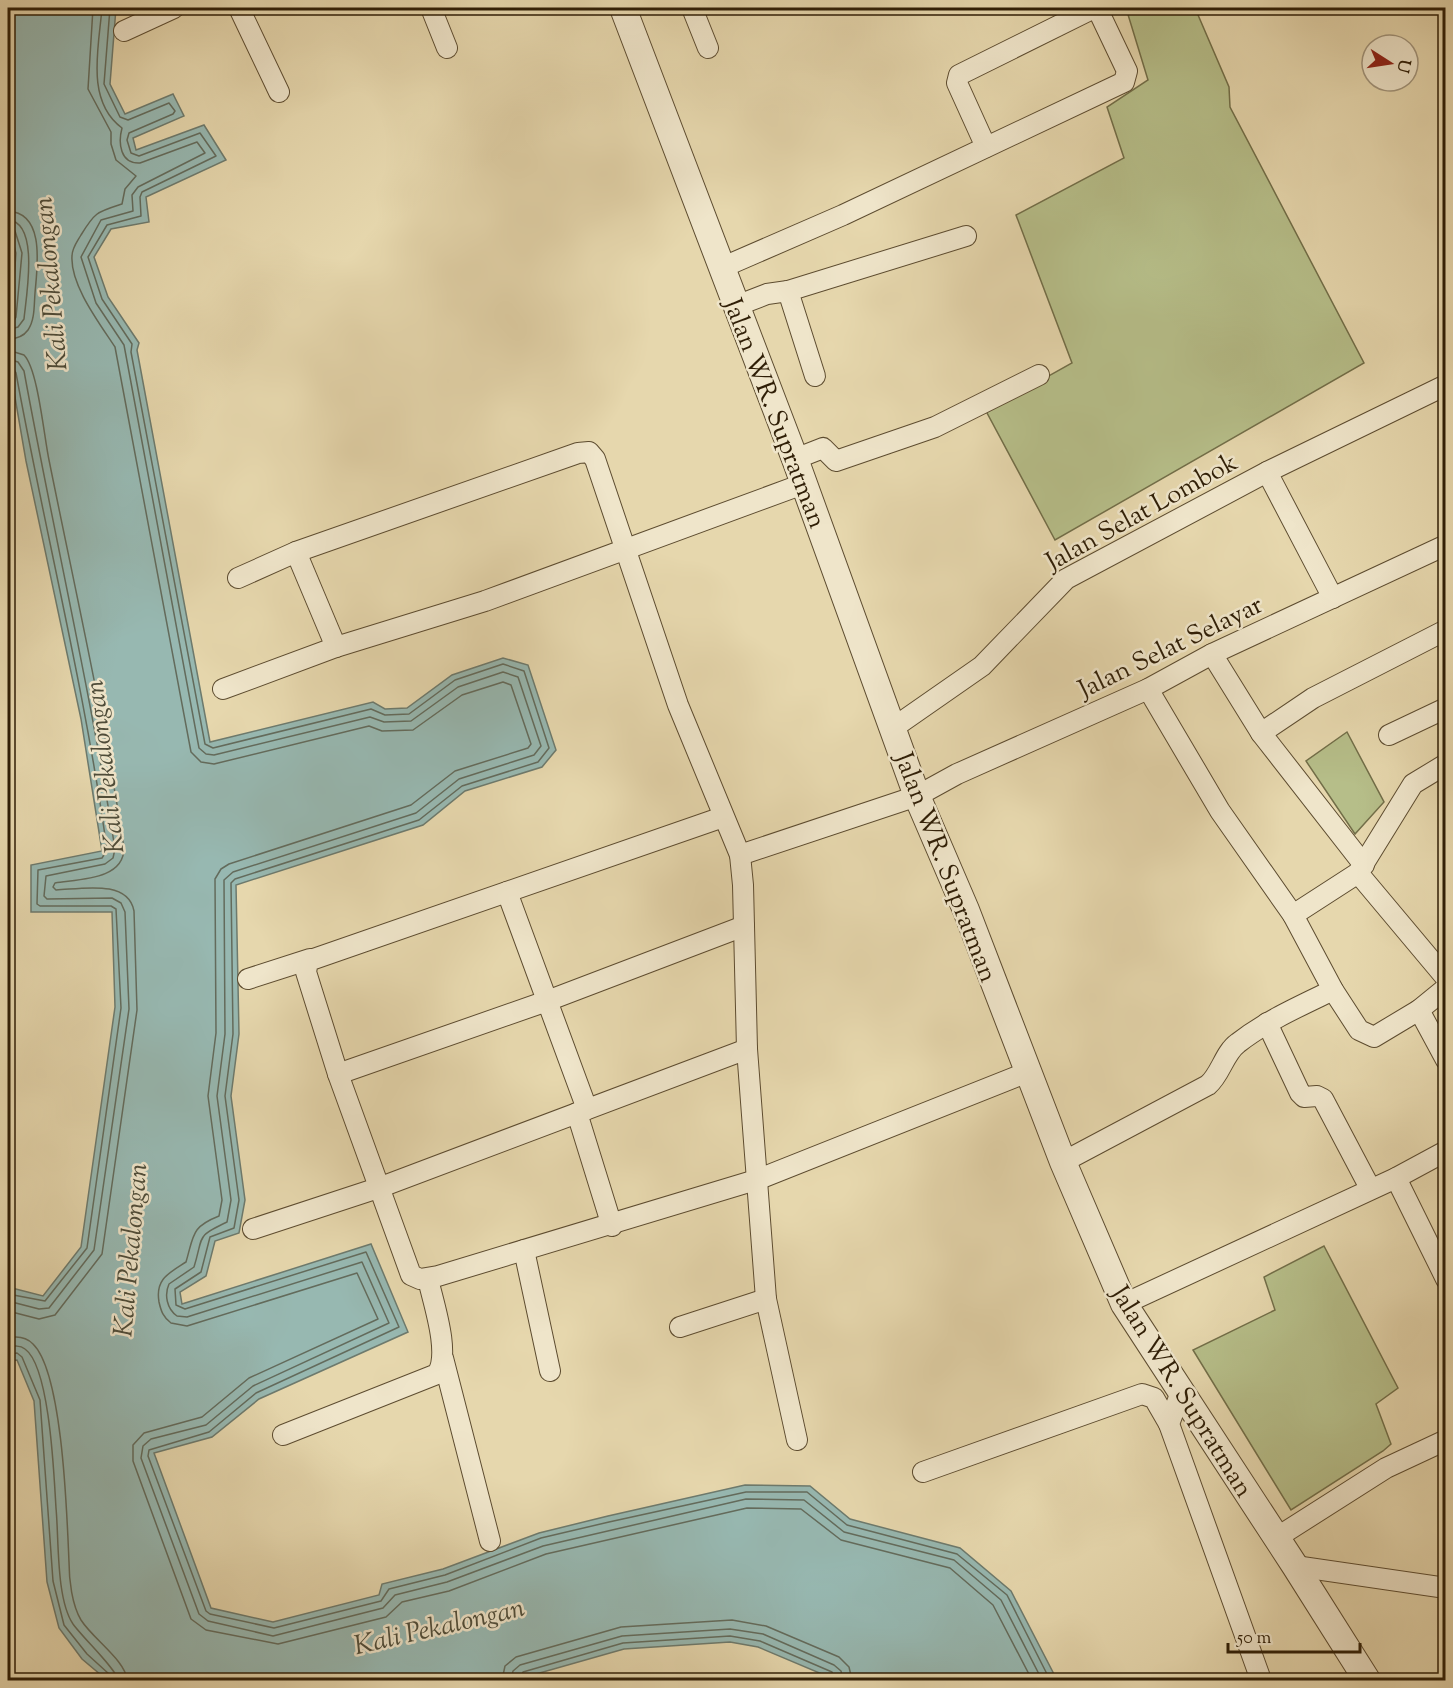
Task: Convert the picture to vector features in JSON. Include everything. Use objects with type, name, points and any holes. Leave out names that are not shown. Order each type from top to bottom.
[{"type":"street","points":[[124,32],[174,8]]},
{"type":"street","points":[[239,8],[279,92]]},
{"type":"street","points":[[430,8],[447,48]]},
{"type":"street","name":"Jalan WR. Supratman","points":[[623,8],[751,300],[809,453],[803,484],[893,728],[923,792],[1028,1072],[1124,1304],[1295,1566],[1366,1680]]},
{"type":"street","points":[[692,8],[708,48]]},
{"type":"street","points":[[735,262],[843,215],[986,147],[1126,80],[1127,71],[1095,8],[958,75],[957,83],[986,147]]},
{"type":"street","points":[[751,300],[788,291],[966,236]]},
{"type":"street","points":[[788,291],[815,375]]},
{"type":"street","points":[[809,453],[827,449],[833,460],[840,459],[935,427],[1039,375]]},
{"type":"street","name":"Jalan Selat Lombok","points":[[893,728],[982,666],[1066,579],[1267,472],[1446,385]]},
{"type":"street","points":[[238,578],[296,552],[583,451],[591,454],[595,459],[678,705],[740,855],[747,1049],[759,1179],[766,1299],[797,1440]]},
{"type":"street","points":[[1267,472],[1333,598]]},
{"type":"street","points":[[223,689],[336,647],[485,601],[803,484]]},
{"type":"street","name":"Jalan Selat Selayar","points":[[740,855],[923,792],[957,774],[1148,689],[1212,654],[1446,545]]},
{"type":"street","points":[[296,552],[336,647]]},
{"type":"street","points":[[1261,734],[1313,698],[1446,630]]},
{"type":"street","points":[[1212,654],[1261,734],[1361,869],[1446,978]]},
{"type":"street","points":[[1148,689],[1220,811],[1293,915],[1333,990],[1359,1030],[1374,1037],[1419,1010],[1446,988]]},
{"type":"street","points":[[1389,735],[1446,708]]},
{"type":"street","points":[[1293,915],[1361,869],[1413,784],[1446,764]]},
{"type":"street","points":[[248,979],[723,818]]},
{"type":"street","points":[[507,892],[547,1001],[582,1111],[612,1226]]},
{"type":"street","points":[[338,1074],[547,1001],[744,926]]},
{"type":"street","points":[[310,959],[306,972],[338,1074],[381,1187],[409,1273],[417,1279],[428,1279],[612,1226],[759,1179],[1028,1072]]},
{"type":"street","points":[[1063,1161],[1208,1085],[1216,1078],[1235,1045],[1267,1023],[1333,990]]},
{"type":"street","points":[[1419,1010],[1446,1060]]},
{"type":"street","points":[[1267,1023],[1300,1093],[1304,1097],[1317,1096],[1323,1100],[1370,1188]]},
{"type":"street","points":[[253,1228],[381,1187],[747,1049]]},
{"type":"street","points":[[1124,1304],[1370,1188],[1396,1178],[1446,1152]]},
{"type":"street","points":[[1396,1178],[1446,1279]]},
{"type":"street","points":[[524,1250],[550,1371]]},
{"type":"street","points":[[428,1279],[443,1358],[490,1541]]},
{"type":"street","points":[[680,1327],[766,1299]]},
{"type":"street","points":[[283,1435],[434,1377],[441,1369],[443,1358]]},
{"type":"street","points":[[1169,1424],[1173,1407],[1181,1392]]},
{"type":"street","points":[[923,1472],[1142,1394],[1150,1395],[1157,1401],[1169,1424],[1260,1680]]},
{"type":"street","points":[[1276,1538],[1386,1468],[1446,1440]]},
{"type":"street","points":[[1295,1566],[1446,1588]]},
{"type":"green space","points":[[1126,8],[1195,8],[1229,87],[1230,107],[1364,363],[1055,540],[986,411],[1072,363],[1016,215],[1124,158],[1107,107],[1148,80]]},
{"type":"green space","points":[[1347,732],[1384,802],[1355,834],[1306,761]]},
{"type":"green space","points":[[1324,1246],[1398,1388],[1376,1404],[1391,1444],[1291,1510],[1193,1350],[1275,1310],[1264,1277]]},
{"type":"water","name":"Kali Pekalongan","points":[[8,8],[116,8],[110,84],[125,114],[173,94],[184,116],[133,138],[136,150],[204,125],[226,160],[146,197],[149,222],[111,229],[94,257],[108,297],[139,343],[137,350],[210,742],[373,702],[385,709],[407,708],[452,675],[503,658],[528,665],[556,750],[542,767],[465,791],[423,825],[236,885],[239,1034],[231,1096],[245,1200],[239,1233],[215,1241],[206,1276],[180,1292],[182,1304],[371,1244],[408,1332],[259,1399],[212,1437],[154,1453],[211,1608],[273,1622],[379,1595],[382,1584],[443,1569],[539,1533],[745,1485],[810,1486],[850,1519],[960,1548],[1011,1591],[1057,1680],[836,1680],[758,1647],[730,1642],[624,1649],[515,1680],[107,1680],[82,1659],[59,1628],[47,1582],[34,1401],[17,1360],[8,1361],[8,1287],[43,1296],[81,1247],[115,1007],[112,912],[31,912],[31,865],[102,851],[81,719],[26,461],[8,357],[16,253],[8,225]]}]
